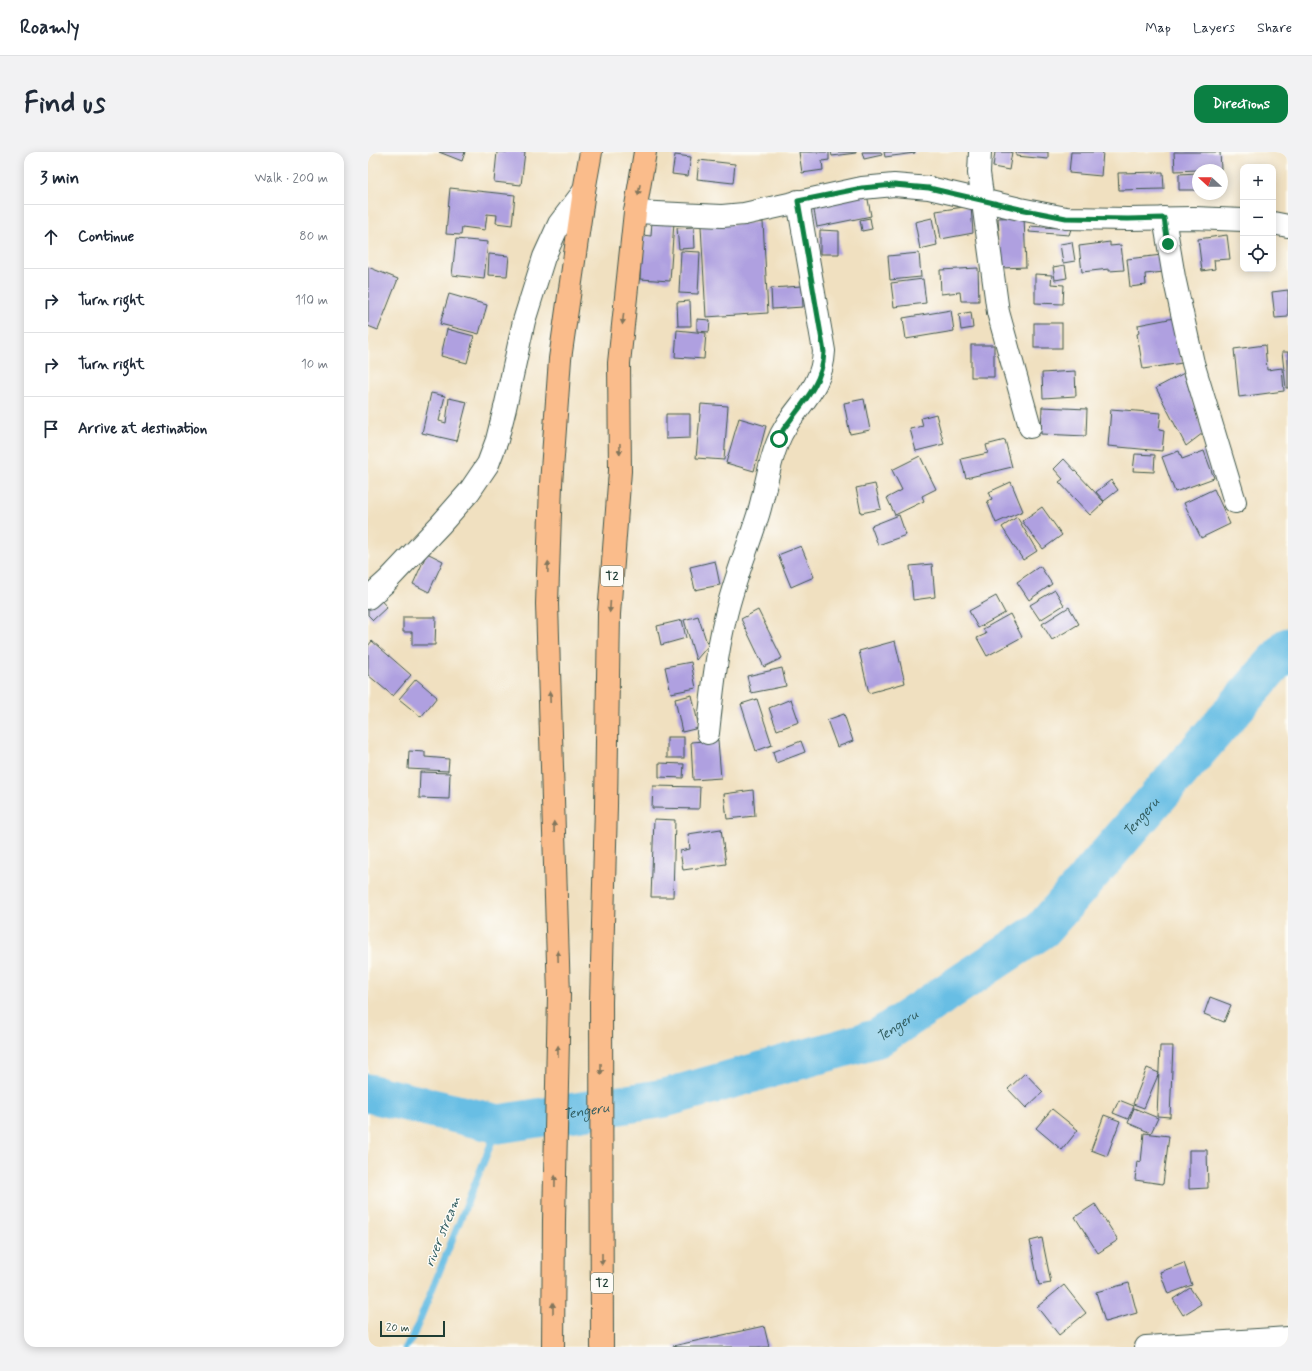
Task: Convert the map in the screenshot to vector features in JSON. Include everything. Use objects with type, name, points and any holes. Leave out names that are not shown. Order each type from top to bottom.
[{"type":"highway","points":[[553,1347],[559,995],[547,604],[551,491],[560,359],[591,152]]},
{"type":"highway","name":"T2","points":[[602,1347],[603,1220],[601,1002],[609,614],[620,471],[619,363],[635,212],[646,152]]},
{"type":"street","points":[[980,152],[979,173],[998,312],[1030,427]]},
{"type":"street","points":[[635,212],[722,216],[744,214],[862,188],[894,185],[929,188],[1066,218],[1194,218],[1240,220]]},
{"type":"street","points":[[368,598],[387,581],[450,514],[469,492],[488,464],[497,440],[506,408],[524,321],[544,257],[559,224],[584,191]]},
{"type":"street","points":[[708,733],[714,682],[725,619],[738,572],[758,515],[776,446],[783,430],[817,382],[823,363],[824,352],[798,201]]},
{"type":"street","points":[[1164,218],[1174,277],[1193,364],[1235,502]]},
{"type":"street","points":[[1276,224],[1288,226]]},
{"type":"street","points":[[1146,1347],[1288,1338]]},
{"type":"building","points":[[439,152],[465,152],[462,161]]},
{"type":"building","points":[[497,152],[525,152],[521,185],[494,182]]},
{"type":"building","points":[[799,152],[829,152],[829,160],[822,161],[823,170],[802,173]]},
{"type":"building","points":[[831,152],[856,152],[856,153],[832,156]]},
{"type":"building","points":[[862,152],[881,152],[882,155],[864,159]]},
{"type":"building","points":[[884,152],[915,152],[915,153],[885,157]]},
{"type":"building","points":[[995,152],[1012,152],[1009,170],[993,167]]},
{"type":"building","points":[[1016,152],[1048,152],[1048,159],[1016,156]]},
{"type":"building","points":[[1071,152],[1103,152],[1101,176],[1069,173]]},
{"type":"building","points":[[1174,152],[1220,152],[1221,164],[1192,164],[1192,170],[1175,171]]},
{"type":"building","points":[[675,155],[691,157],[688,176],[672,174]]},
{"type":"building","points":[[699,160],[735,164],[733,183],[697,179]]},
{"type":"building","points":[[1163,172],[1164,189],[1119,190],[1118,173]]},
{"type":"building","points":[[1192,173],[1192,190],[1179,190],[1179,174]]},
{"type":"building","points":[[450,188],[515,195],[512,225],[496,223],[497,215],[487,214],[485,230],[462,227],[461,235],[446,234]]},
{"type":"building","points":[[867,194],[871,216],[817,227],[813,205]]},
{"type":"building","points":[[971,206],[973,233],[941,239],[936,211]]},
{"type":"building","points":[[1024,217],[1026,267],[1001,268],[998,218]]},
{"type":"building","points":[[870,218],[872,229],[862,231],[860,220]]},
{"type":"building","points":[[932,218],[937,245],[920,249],[915,222]]},
{"type":"building","points":[[652,221],[674,222],[670,281],[640,279],[642,235],[651,236]]},
{"type":"building","points":[[763,222],[768,313],[706,317],[701,226]]},
{"type":"building","points":[[1030,226],[1071,229],[1069,235],[1029,232]]},
{"type":"building","points":[[694,227],[695,248],[679,249],[677,228]]},
{"type":"building","points":[[820,230],[839,231],[839,254],[820,254]]},
{"type":"building","points":[[1227,235],[1230,259],[1214,260],[1215,269],[1202,271],[1198,239]]},
{"type":"building","points":[[456,239],[488,242],[484,279],[452,275]]},
{"type":"building","points":[[1072,242],[1075,261],[1063,263],[1060,244]]},
{"type":"building","points":[[1110,242],[1110,246],[1121,245],[1124,270],[1109,271],[1109,269],[1082,272],[1079,246]]},
{"type":"building","points":[[681,251],[700,252],[698,294],[679,293]]},
{"type":"building","points":[[919,253],[921,277],[890,280],[888,256]]},
{"type":"building","points":[[489,254],[509,256],[507,276],[488,275]]},
{"type":"building","points":[[1162,255],[1164,272],[1145,274],[1146,285],[1130,287],[1127,259]]},
{"type":"building","points":[[1065,265],[1067,278],[1055,280],[1053,267]]},
{"type":"building","points":[[368,267],[398,279],[378,330],[368,326]]},
{"type":"building","points":[[978,268],[979,301],[961,301],[960,292],[941,294],[940,270]]},
{"type":"building","points":[[1035,274],[1052,275],[1051,284],[1064,285],[1063,304],[1035,303]]},
{"type":"building","points":[[923,279],[926,303],[894,307],[891,283]]},
{"type":"building","points":[[802,286],[803,307],[772,309],[771,288]]},
{"type":"building","points":[[1288,290],[1288,317],[1275,318],[1272,292]]},
{"type":"building","points":[[449,294],[487,305],[479,334],[440,324]]},
{"type":"building","points":[[690,301],[691,326],[678,326],[677,302]]},
{"type":"building","points":[[951,310],[954,331],[906,339],[903,318]]},
{"type":"building","points":[[971,312],[973,328],[961,330],[959,314]]},
{"type":"building","points":[[1174,318],[1182,363],[1143,369],[1137,334],[1139,333],[1138,325]]},
{"type":"building","points":[[697,319],[710,320],[709,332],[697,331]]},
{"type":"building","points":[[1034,323],[1062,323],[1062,348],[1034,348]]},
{"type":"building","points":[[447,329],[474,336],[467,363],[441,356]]},
{"type":"building","points":[[677,330],[706,333],[704,359],[675,357]]},
{"type":"building","points":[[971,345],[994,345],[994,377],[971,377]]},
{"type":"building","points":[[1265,345],[1267,370],[1282,368],[1284,391],[1239,397],[1234,349]]},
{"type":"building","points":[[1282,352],[1288,352],[1288,388],[1286,388]]},
{"type":"building","points":[[1075,371],[1076,396],[1043,398],[1042,373]]},
{"type":"building","points":[[1184,373],[1203,433],[1186,446],[1156,388]]},
{"type":"building","points":[[431,393],[445,396],[439,421],[446,423],[449,398],[467,402],[457,441],[422,433]]},
{"type":"building","points":[[864,399],[870,430],[850,434],[844,403]]},
{"type":"building","points":[[701,404],[728,406],[724,460],[696,458]]},
{"type":"building","points":[[1042,407],[1087,409],[1086,436],[1041,434]]},
{"type":"building","points":[[1111,409],[1161,413],[1159,430],[1164,431],[1162,451],[1108,446]]},
{"type":"building","points":[[666,414],[690,414],[690,438],[666,439]]},
{"type":"building","points":[[936,414],[944,444],[916,451],[910,429],[923,426],[921,418]]},
{"type":"building","points":[[739,418],[766,426],[754,471],[726,463]]},
{"type":"building","points":[[1005,440],[1012,467],[966,478],[961,459],[988,453],[986,445]]},
{"type":"building","points":[[1179,451],[1182,459],[1204,451],[1214,478],[1175,492],[1162,457]]},
{"type":"building","points":[[1135,454],[1155,455],[1154,472],[1133,471]]},
{"type":"building","points":[[920,456],[936,489],[922,496],[924,501],[895,515],[887,498],[902,490],[892,470]]},
{"type":"building","points":[[1064,459],[1104,502],[1090,515],[1059,482],[1063,479],[1054,469]]},
{"type":"building","points":[[1111,480],[1118,490],[1104,501],[1096,492]]},
{"type":"building","points":[[1011,482],[1023,511],[996,523],[987,501],[992,499],[989,492]]},
{"type":"building","points":[[875,484],[881,509],[861,513],[856,488]]},
{"type":"building","points":[[1214,489],[1230,524],[1201,538],[1184,503]]},
{"type":"building","points":[[1042,507],[1062,535],[1043,549],[1022,521]]},
{"type":"building","points":[[899,515],[906,535],[878,545],[871,526]]},
{"type":"building","points":[[1017,517],[1037,551],[1023,560],[1002,527]]},
{"type":"building","points":[[801,546],[814,577],[791,587],[778,555]]},
{"type":"building","points":[[427,553],[443,561],[429,592],[413,584]]},
{"type":"building","points":[[715,561],[720,585],[695,590],[690,567]]},
{"type":"building","points":[[932,564],[935,597],[913,600],[910,566]]},
{"type":"building","points":[[1040,566],[1052,584],[1029,600],[1017,582]]},
{"type":"building","points":[[1055,590],[1064,605],[1040,620],[1030,605]]},
{"type":"building","points":[[375,594],[387,607],[373,620],[368,615],[368,601]]},
{"type":"building","points":[[996,596],[1005,613],[978,628],[969,611]]},
{"type":"building","points":[[1069,607],[1079,624],[1052,640],[1042,624]]},
{"type":"building","points":[[758,610],[782,658],[764,667],[741,619]]},
{"type":"building","points":[[1010,614],[1022,637],[987,656],[977,638],[986,634],[983,629]]},
{"type":"building","points":[[698,616],[708,646],[696,660],[684,620]]},
{"type":"building","points":[[403,617],[436,617],[435,645],[412,645],[412,632],[403,632]]},
{"type":"building","points":[[682,620],[686,638],[661,645],[657,626]]},
{"type":"building","points":[[372,641],[411,675],[393,696],[368,675],[368,646]]},
{"type":"building","points":[[895,641],[905,683],[869,693],[859,651]]},
{"type":"building","points":[[691,662],[696,688],[671,693],[665,667]]},
{"type":"building","points":[[782,668],[786,686],[751,693],[747,676]]},
{"type":"building","points":[[416,679],[437,697],[421,717],[399,699]]},
{"type":"building","points":[[692,695],[699,728],[682,732],[675,699]]},
{"type":"building","points":[[757,699],[772,745],[756,751],[741,704]]},
{"type":"building","points":[[791,699],[799,722],[777,730],[769,708]]},
{"type":"building","points":[[844,714],[853,741],[837,747],[827,720]]},
{"type":"building","points":[[667,737],[684,737],[684,758],[667,758]]},
{"type":"building","points":[[718,740],[721,778],[693,780],[691,742]]},
{"type":"building","points":[[801,741],[805,752],[776,763],[773,752]]},
{"type":"building","points":[[409,751],[425,752],[425,757],[449,759],[448,771],[408,769]]},
{"type":"building","points":[[659,763],[684,764],[683,778],[659,777]]},
{"type":"building","points":[[420,772],[450,773],[449,799],[419,798]]},
{"type":"building","points":[[653,786],[700,787],[699,809],[652,808]]},
{"type":"building","points":[[753,790],[755,816],[727,819],[724,794]]},
{"type":"building","points":[[654,819],[675,820],[673,897],[651,897]]},
{"type":"building","points":[[721,829],[726,864],[683,870],[680,851],[690,849],[688,834]]},
{"type":"building","points":[[1210,997],[1231,1005],[1224,1022],[1204,1014]]},
{"type":"building","points":[[1160,1046],[1173,1046],[1170,1117],[1157,1116]]},
{"type":"building","points":[[1147,1068],[1159,1073],[1144,1108],[1133,1104]]},
{"type":"building","points":[[1025,1073],[1043,1092],[1026,1108],[1008,1089]]},
{"type":"building","points":[[1119,1100],[1134,1106],[1128,1119],[1113,1113]]},
{"type":"building","points":[[1134,1108],[1158,1118],[1151,1133],[1128,1123]]},
{"type":"building","points":[[1052,1109],[1078,1130],[1062,1150],[1036,1128]]},
{"type":"building","points":[[1104,1115],[1120,1121],[1107,1156],[1091,1150]]},
{"type":"building","points":[[1144,1133],[1169,1136],[1163,1184],[1135,1180],[1137,1161],[1141,1162]]},
{"type":"building","points":[[1189,1150],[1207,1150],[1208,1188],[1189,1189]]},
{"type":"building","points":[[1095,1204],[1118,1240],[1098,1253],[1075,1217]]},
{"type":"building","points":[[1042,1238],[1051,1283],[1039,1285],[1030,1241]]},
{"type":"building","points":[[1184,1263],[1192,1285],[1168,1294],[1160,1272]]},
{"type":"building","points":[[1129,1283],[1137,1313],[1105,1322],[1096,1292]]},
{"type":"building","points":[[1064,1285],[1086,1313],[1059,1335],[1037,1307]]},
{"type":"building","points":[[1190,1288],[1201,1304],[1183,1315],[1173,1299]]},
{"type":"building","points":[[764,1326],[769,1347],[673,1347],[673,1346]]},
{"type":"waterway","name":"Tengeru","points":[[368,1093],[499,1124],[665,1098],[878,1038],[1043,929],[1288,647]]},
{"type":"waterway","name":"river stream","points":[[405,1347],[412,1339],[499,1124]]},
{"type":"route","points":[[779,439],[783,430],[817,382],[823,363],[824,352],[798,201],[862,188],[894,185],[929,188],[1066,218],[1164,218],[1168,244]]}]
